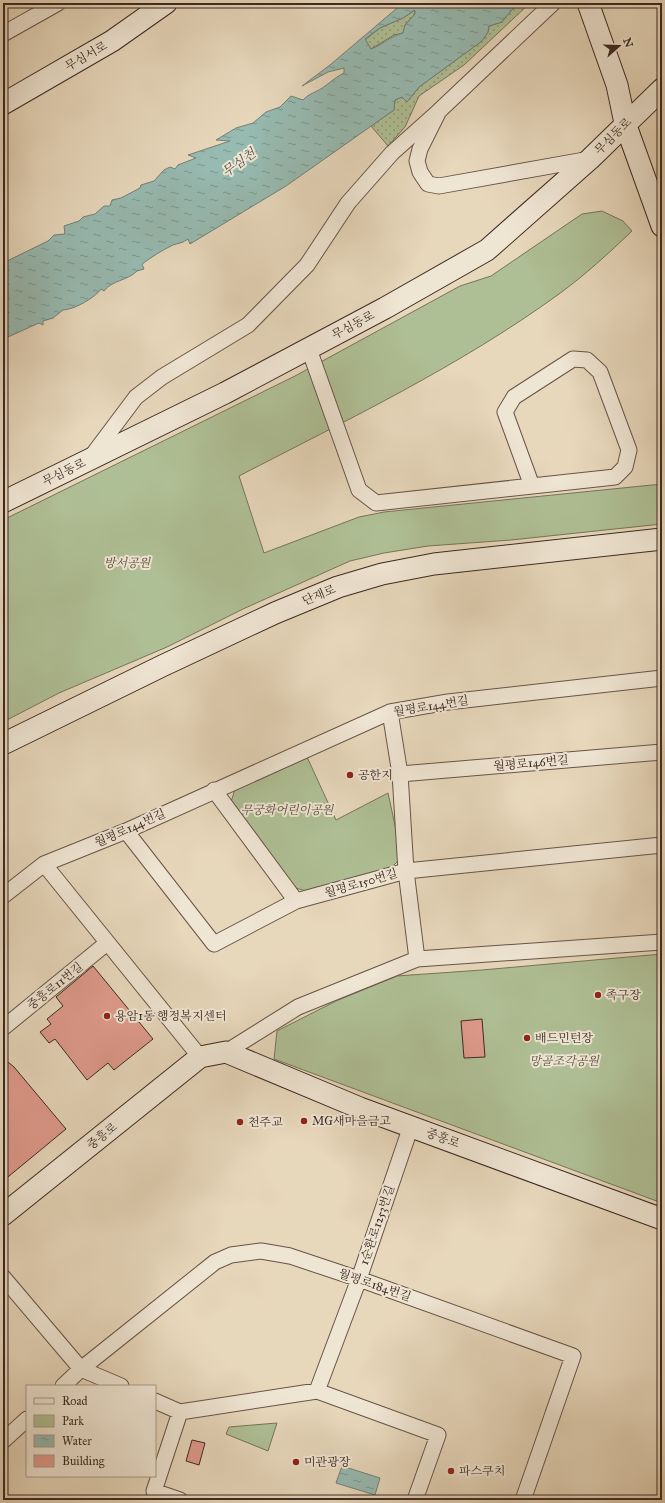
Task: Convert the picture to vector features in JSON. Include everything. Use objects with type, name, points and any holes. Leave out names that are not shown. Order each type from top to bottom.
[{"type":"street","points":[[3,34],[58,3]]},
{"type":"street","name":"무심서로","points":[[3,104],[112,41],[166,3]]},
{"type":"street","points":[[88,461],[136,398],[162,377],[248,325],[307,265],[348,203],[392,153],[439,111],[553,3]]},
{"type":"street","points":[[588,3],[617,85],[625,123],[662,226]]},
{"type":"street","name":"무심동로","points":[[3,502],[219,396],[385,308],[487,250],[590,159],[625,123],[662,89]]},
{"type":"street","points":[[439,111],[420,149],[417,161],[420,172],[428,184],[439,186],[590,159]]},
{"type":"street","points":[[309,349],[359,490],[376,504],[615,477],[625,467],[629,450],[600,372],[587,360],[573,359],[514,397],[505,412],[532,486]]},
{"type":"street","name":"단재로","points":[[3,744],[162,666],[275,613],[338,587],[382,574],[434,564],[660,540]]},
{"type":"street","name":"월평로144번길","points":[[44,864],[126,831],[214,790],[390,712],[448,702],[662,678]]},
{"type":"street","points":[[390,712],[400,774],[406,871],[417,959]]},
{"type":"street","name":"월평로146번길","points":[[400,774],[662,752]]},
{"type":"street","points":[[214,790],[296,901]]},
{"type":"street","name":"월평로150번길","points":[[126,831],[214,944],[296,901],[406,871],[662,846]]},
{"type":"street","points":[[3,896],[44,864],[200,1057],[226,1052],[298,1007],[417,959],[662,942]]},
{"type":"street","name":"중흥로11번길","points":[[3,1028],[107,943]]},
{"type":"street","name":"중흥로","points":[[226,1052],[360,1108],[662,1219]]},
{"type":"street","name":"중흥로","points":[[3,1215],[200,1057]]},
{"type":"street","name":"1순환로1253번길","points":[[317,1391],[359,1279],[411,1126]]},
{"type":"street","name":"월평로184번길","points":[[64,1385],[81,1369],[215,1262],[231,1255],[261,1251],[290,1256],[359,1279],[573,1356],[523,1500]]},
{"type":"street","points":[[3,1277],[81,1369],[119,1385]]},
{"type":"street","points":[[156,1401],[180,1412],[317,1391],[438,1435],[420,1499]]},
{"type":"street","points":[[180,1412],[154,1491],[180,1500]]},
{"type":"street","points":[[3,1441],[26,1420]]},
{"type":"green space","points":[[518,3],[530,3],[464,65],[419,96],[405,127],[388,146],[371,126],[394,110],[395,100],[402,97],[407,102],[419,87],[482,41],[488,32],[489,26],[502,22]]},
{"type":"green space","points":[[415,10],[415,14],[405,25],[403,33],[394,35],[371,49],[365,40],[380,28],[403,18]]},
{"type":"green space","name":"방서공원","points":[[602,211],[623,221],[632,231],[597,264],[559,294],[482,345],[443,368],[362,413],[239,476],[264,553],[359,517],[384,512],[662,484],[662,524],[511,540],[428,546],[384,553],[350,561],[243,609],[167,647],[59,693],[3,722],[3,520],[295,376],[460,286],[491,276],[582,214]]},
{"type":"green space","name":"무궁화어린이공원","points":[[307,757],[336,820],[388,793],[399,844],[398,861],[391,868],[309,892],[296,888],[231,802],[235,789]]},
{"type":"green space","name":"망골조각공원","points":[[662,954],[662,1203],[274,1059],[277,1031],[336,1001],[397,976]]},
{"type":"green space","points":[[277,1423],[268,1451],[226,1434],[229,1427]]},
{"type":"water","name":"무심천","points":[[403,3],[518,3],[502,22],[489,26],[488,32],[482,41],[419,87],[407,102],[402,97],[395,100],[394,110],[286,186],[190,244],[188,239],[165,249],[142,264],[144,269],[137,271],[129,277],[107,287],[104,291],[101,289],[84,303],[63,310],[53,318],[43,321],[43,325],[39,323],[8,337],[6,341],[3,338],[3,263],[48,241],[54,235],[65,234],[64,226],[79,221],[83,217],[95,214],[104,206],[110,206],[112,200],[121,198],[140,188],[141,185],[154,181],[164,170],[170,167],[175,169],[178,165],[196,158],[188,155],[230,141],[216,140],[236,128],[253,123],[266,112],[280,107],[291,96],[303,100],[344,73],[344,68],[328,72],[302,86],[330,65]],"holes":[[[415,10],[415,14],[405,25],[403,33],[394,36],[371,49],[365,39],[380,28],[403,18]]]},
{"type":"water","points":[[342,1466],[380,1478],[375,1495],[336,1483]]},
{"type":"building","points":[[93,966],[153,1039],[114,1070],[108,1063],[87,1080],[55,1039],[49,1043],[40,1032],[51,1024],[47,1019],[63,1006],[56,997]]},
{"type":"building","points":[[482,1019],[485,1057],[464,1058],[461,1021]]},
{"type":"building","points":[[3,1058],[14,1067],[66,1129],[3,1181]]},
{"type":"building","points":[[192,1440],[205,1443],[199,1465],[186,1461]]},
{"type":"place","name":"공한지","points":[[350,775]]},
{"type":"place","name":"족구장","points":[[598,995]]},
{"type":"place","name":"용암1동 행정복지센터","points":[[107,1016]]},
{"type":"place","name":"배드민턴장","points":[[527,1038]]},
{"type":"place","name":"MG새마을금고","points":[[304,1121]]},
{"type":"place","name":"천주교","points":[[240,1122]]},
{"type":"place","name":"미관광장","points":[[296,1462]]},
{"type":"place","name":"파스쿠치","points":[[451,1471]]}]
